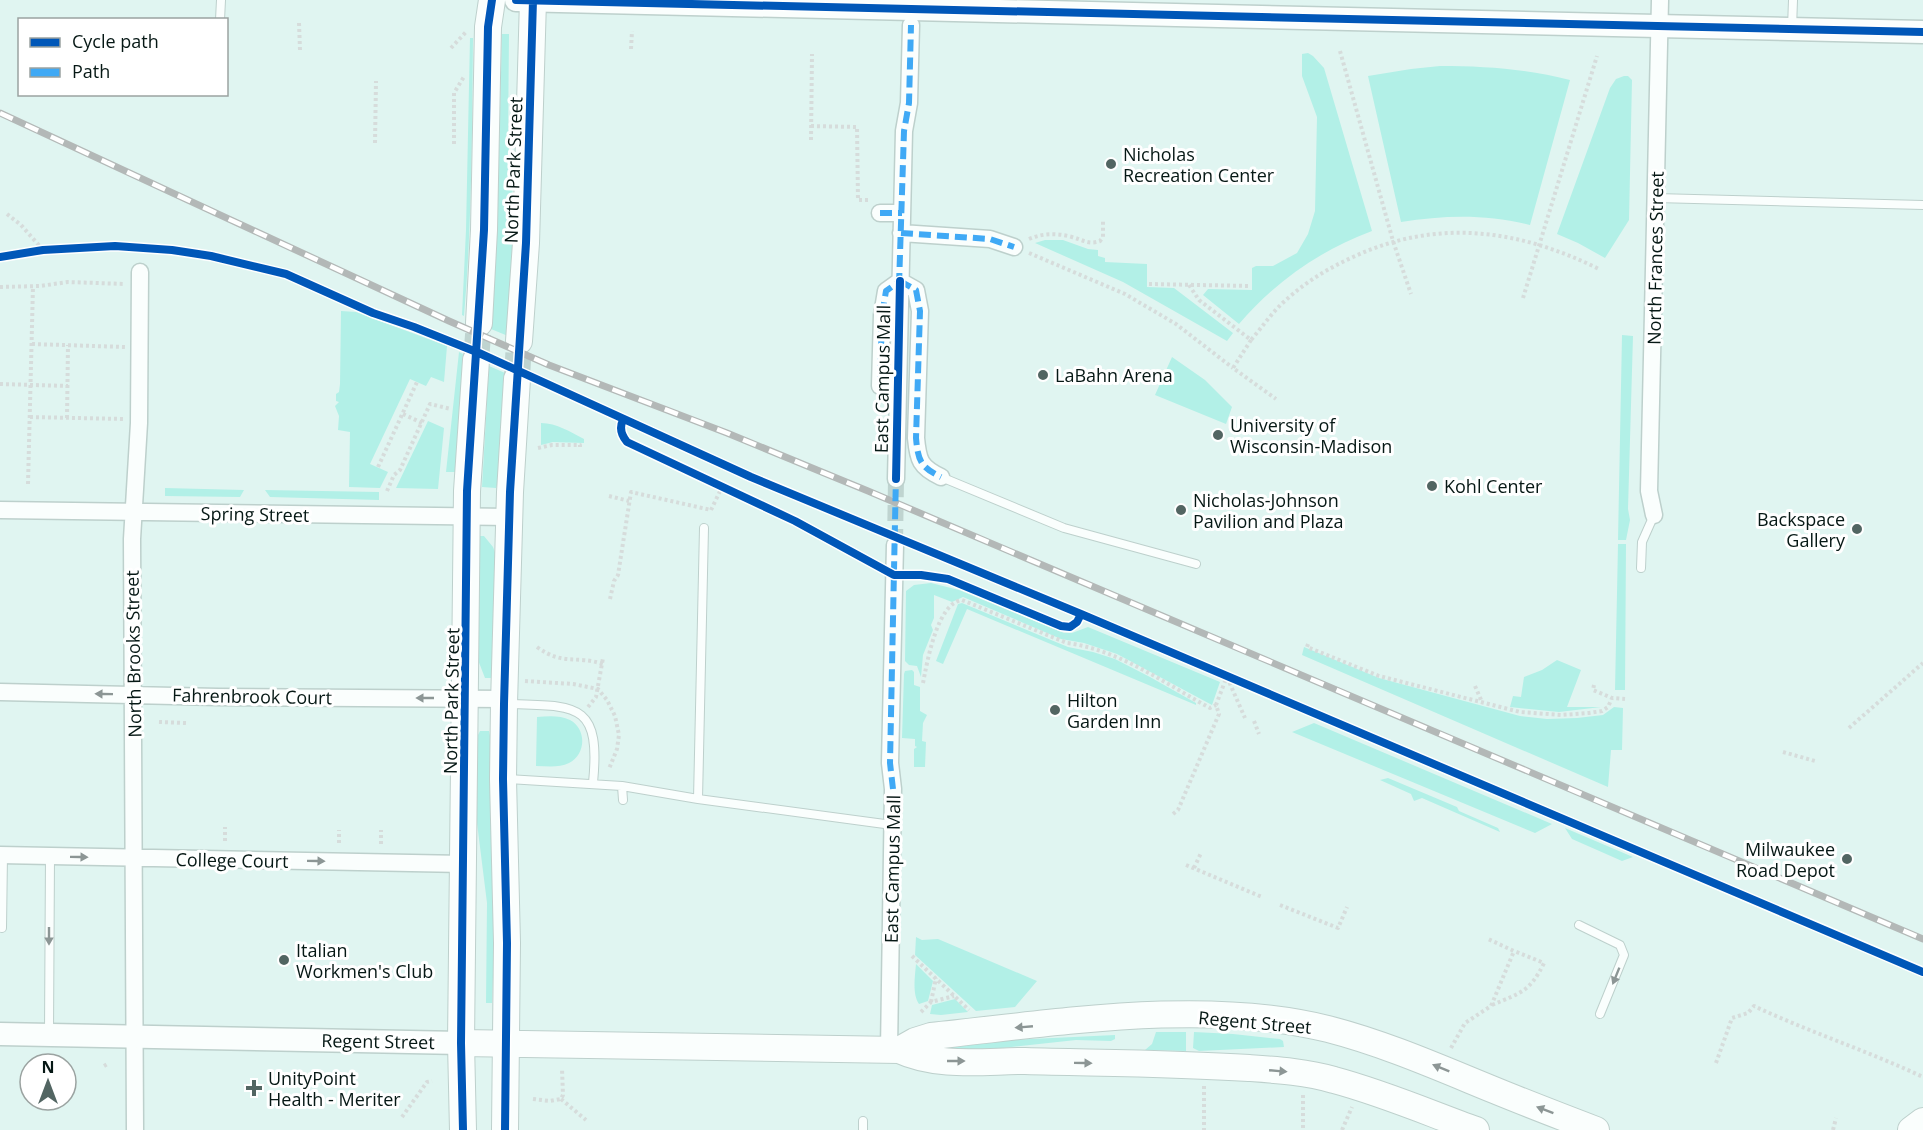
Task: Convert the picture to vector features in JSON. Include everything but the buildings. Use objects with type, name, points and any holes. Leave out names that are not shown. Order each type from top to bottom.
[{"type":"main road","name":"North Park Street","points":[[479,322],[484,231],[488,27],[492,0]]},
{"type":"main road","name":"North Park Street","points":[[519,341],[526,243],[527,0]]},
{"type":"main road","name":"North Park Street","points":[[463,1130],[461,1043],[467,517],[476,360]]},
{"type":"main road","points":[[505,1130],[507,943],[503,779],[509,518],[517,379]]},
{"type":"main road","name":"Regent Street","points":[[894,1050],[931,1036],[1145,1015],[1244,1017],[1289,1022],[1328,1029],[1404,1053],[1596,1130]]},
{"type":"main road","name":"Regent Street","points":[[461,1043],[894,1050],[931,1061],[1190,1065],[1290,1072],[1333,1079],[1476,1130]]},
{"type":"main road","points":[[1911,1130],[1923,1121]]},
{"type":"street","points":[[527,0],[1282,9],[1660,26],[1923,32]]},
{"type":"street","name":"North Frances Street","points":[[1654,515],[1649,492],[1660,0]]},
{"type":"street","name":"East Campus Mall","points":[[896,478],[903,130],[909,103],[911,25]]},
{"type":"street","points":[[874,207],[902,213]]},
{"type":"street","points":[[901,233],[990,239],[1017,248]]},
{"type":"street","name":"North Brooks Street","points":[[135,278],[140,348],[139,423],[132,539],[135,1130]]},
{"type":"street","points":[[880,386],[882,315],[886,291],[900,281],[916,290],[920,311],[916,438],[918,454],[928,471],[941,477]]},
{"type":"street","name":"Spring Street","points":[[0,510],[509,518]]},
{"type":"street","name":"East Campus Mall","points":[[894,1050],[893,789],[890,763],[895,545]]},
{"type":"street","name":"Fahrenbrook Court","points":[[0,692],[466,698],[505,702]]},
{"type":"street","name":"College Court","points":[[1,855],[464,864]]},
{"type":"street","name":"Regent Street","points":[[0,1034],[461,1043]]},
{"type":"lane","points":[[220,18],[221,0]]},
{"type":"lane","points":[[1792,29],[1793,0]]},
{"type":"lane","points":[[1656,198],[1923,205]]},
{"type":"lane","points":[[941,477],[1064,528],[1196,564]]},
{"type":"lane","points":[[1641,568],[1642,542],[1654,515]]},
{"type":"lane","points":[[698,799],[704,528]]},
{"type":"lane","points":[[505,702],[571,708],[581,714],[589,723],[592,733],[595,769],[593,783]]},
{"type":"lane","points":[[503,779],[622,786],[698,799],[892,825]]},
{"type":"lane","points":[[622,786],[623,800]]},
{"type":"lane","points":[[1,855],[2,928]]},
{"type":"lane","points":[[49,1035],[50,856]]},
{"type":"lane","points":[[1579,925],[1620,945],[1624,955],[1600,1014]]},
{"type":"path","points":[[299,23],[300,50]]},
{"type":"path","points":[[631,49],[632,31]]},
{"type":"path","points":[[451,48],[466,32]]},
{"type":"path","points":[[1341,51],[1393,241],[1411,294]]},
{"type":"path","points":[[811,140],[812,54]]},
{"type":"path","points":[[1523,298],[1597,56]]},
{"type":"path","points":[[454,144],[454,93],[465,75]]},
{"type":"path","points":[[375,143],[376,81]]},
{"type":"path","points":[[811,126],[857,127],[858,200],[874,207]]},
{"type":"path","points":[[7,214],[21,225],[43,250]]},
{"type":"path","points":[[1103,221],[1102,237],[1100,241],[1092,244],[1054,233],[1040,235],[1023,242],[1017,248],[1125,294],[1176,324],[1276,399]]},
{"type":"path","points":[[1233,368],[1251,340],[1288,298],[1322,272],[1393,241],[1423,235],[1488,233],[1540,244],[1599,269]]},
{"type":"path","points":[[33,252],[52,249]]},
{"type":"path","points":[[0,287],[135,278]]},
{"type":"path","points":[[1149,284],[1250,286]]},
{"type":"path","points":[[1189,285],[1199,300],[1251,340]]},
{"type":"path","points":[[28,484],[33,286]]},
{"type":"path","points":[[32,344],[140,348]]},
{"type":"path","points":[[67,418],[68,345]]},
{"type":"path","points":[[378,467],[417,382]]},
{"type":"path","points":[[0,384],[68,386]]},
{"type":"path","points":[[387,490],[394,475],[400,470],[430,404],[451,409]]},
{"type":"path","points":[[403,414],[422,423]]},
{"type":"path","points":[[30,417],[123,419]]},
{"type":"path","points":[[538,448],[552,445],[580,445],[580,447]]},
{"type":"path","points":[[712,482],[731,491]]},
{"type":"path","points":[[704,528],[722,487]]},
{"type":"path","points":[[610,599],[614,581],[618,575],[631,492],[711,510]]},
{"type":"path","points":[[609,496],[629,501]]},
{"type":"path","points":[[922,683],[936,628],[954,603],[962,600],[1067,643],[1107,653],[1156,676],[1210,708],[1216,705]]},
{"type":"path","points":[[1308,644],[1307,646],[1379,676],[1520,712],[1561,715],[1602,711],[1608,707],[1612,698]]},
{"type":"path","points":[[537,647],[560,659],[591,660],[603,664]]},
{"type":"path","points":[[581,714],[596,697],[603,658]]},
{"type":"path","points":[[1849,728],[1923,663]]},
{"type":"path","points":[[1216,672],[1238,681]]},
{"type":"path","points":[[1173,814],[1178,810],[1219,714],[1216,705],[1227,676]]},
{"type":"path","points":[[1227,676],[1245,718]]},
{"type":"path","points":[[1594,685],[1593,690],[1612,698],[1625,699]]},
{"type":"path","points":[[1475,686],[1483,703]]},
{"type":"path","points":[[159,722],[186,723]]},
{"type":"path","points":[[1254,722],[1259,734]]},
{"type":"path","points":[[1783,752],[1815,761]]},
{"type":"path","points":[[225,827],[225,841]]},
{"type":"path","points":[[339,830],[339,843]]},
{"type":"path","points":[[381,830],[381,844]]},
{"type":"path","points":[[1194,868],[1201,853]]},
{"type":"path","points":[[1186,865],[1262,897]]},
{"type":"path","points":[[1280,905],[1338,928],[1347,907]]},
{"type":"path","points":[[1451,1048],[1465,1023],[1491,1006],[1527,989],[1544,963],[1488,939]]},
{"type":"path","points":[[1491,1006],[1514,951]]},
{"type":"path","points":[[912,956],[974,1014]]},
{"type":"path","points":[[931,1002],[936,978]]},
{"type":"path","points":[[921,1012],[931,1002],[955,996]]},
{"type":"path","points":[[1716,1063],[1732,1018],[1748,1013],[1754,1006],[1923,1077]]},
{"type":"path","points":[[561,1099],[563,1095],[562,1070]]},
{"type":"path","points":[[402,1117],[427,1082],[432,1081]]},
{"type":"path","points":[[1204,1085],[1204,1130]]},
{"type":"path","points":[[1303,1088],[1303,1130]]},
{"type":"path","points":[[533,1099],[550,1101],[561,1099]]},
{"type":"path","points":[[561,1099],[586,1120]]},
{"type":"path","points":[[1342,1130],[1354,1101]]},
{"type":"path","points":[[1833,1130],[1836,1118]]},
{"type":"shaded area","points":[[502,34],[509,34],[508,141],[514,208],[508,336],[491,329],[498,190]]},
{"type":"shaded area","points":[[470,38],[473,38],[471,177],[464,316],[462,315]]},
{"type":"shaded area","points":[[1308,53],[1324,68],[1372,231],[1334,248],[1300,269],[1268,294],[1239,324],[1203,295],[1208,289],[1252,290],[1252,268],[1273,266],[1297,253],[1308,234],[1315,211],[1317,117],[1302,76],[1302,54]]},
{"type":"shaded area","points":[[1440,66],[1506,69],[1570,80],[1530,225],[1482,217],[1434,218],[1401,222],[1368,76]]},
{"type":"shaded area","points":[[1624,76],[1632,80],[1629,220],[1605,258],[1557,234],[1610,88],[1616,79]]},
{"type":"shaded area","points":[[1045,240],[1063,240],[1098,250],[1098,256],[1105,258],[1105,262],[1147,264],[1147,287],[1174,288],[1233,333],[1227,341],[1123,282],[1035,243]]},
{"type":"shaded area","points":[[341,311],[356,312],[447,346],[444,382],[431,377],[426,386],[410,379],[370,464],[388,472],[380,488],[349,487],[350,432],[338,430],[339,416],[335,406],[339,402],[336,401],[336,394],[339,392],[340,384]]},
{"type":"shaded area","points":[[1622,335],[1633,336],[1628,509],[1630,520],[1626,540],[1618,540]]},
{"type":"shaded area","points":[[459,352],[463,354],[456,472],[446,472]]},
{"type":"shaded area","points":[[1172,357],[1205,380],[1232,407],[1226,424],[1155,395]]},
{"type":"shaded area","points":[[489,366],[505,373],[500,476],[496,488],[482,487]]},
{"type":"shaded area","points":[[428,421],[444,428],[438,489],[396,488]]},
{"type":"shaded area","points":[[541,423],[563,428],[584,439],[584,443],[553,442],[541,445]]},
{"type":"shaded area","points":[[165,488],[244,490],[240,497],[165,496]]},
{"type":"shaded area","points":[[265,490],[379,492],[379,500],[270,497]]},
{"type":"shaded area","points":[[480,536],[484,536],[496,555],[494,678],[485,678],[478,660]]},
{"type":"shaded area","points":[[1618,544],[1626,544],[1625,690],[1615,690]]},
{"type":"shaded area","points":[[931,583],[959,590],[1064,633],[1072,633],[1088,627],[1220,682],[1212,705],[1117,654],[1084,643],[1061,639],[963,597],[952,602],[934,595],[934,618],[931,625],[933,630],[923,655],[921,677],[917,666],[909,665],[905,661],[906,591],[914,585]]},
{"type":"shaded area","points":[[962,603],[1068,647],[1115,659],[1196,705],[967,609],[943,664],[936,661],[958,604]]},
{"type":"shaded area","points":[[1304,647],[1379,678],[1520,716],[1547,719],[1577,718],[1603,715],[1614,707],[1623,708],[1622,750],[1611,750],[1608,787],[1302,655]]},
{"type":"shaded area","points":[[1557,660],[1581,670],[1567,707],[1601,707],[1559,712],[1510,707],[1513,696],[1521,697],[1524,677],[1542,670]]},
{"type":"shaded area","points":[[912,670],[914,685],[920,687],[920,711],[927,715],[923,723],[922,741],[926,742],[925,767],[914,767],[914,749],[917,747],[915,739],[902,738],[904,674],[905,671]]},
{"type":"shaded area","points":[[537,717],[562,717],[576,724],[582,735],[582,742],[575,759],[561,766],[536,766]]},
{"type":"shaded area","points":[[1314,723],[1552,824],[1535,833],[1292,732]]},
{"type":"shaded area","points":[[480,731],[489,731],[492,746],[495,925],[492,1003],[486,1003],[487,903],[476,815],[477,737]]},
{"type":"shaded area","points":[[1388,778],[1457,807],[1459,811],[1498,828],[1500,832],[1422,798],[1414,801],[1411,794],[1380,780]]},
{"type":"shaded area","points":[[1565,828],[1633,857],[1622,861],[1572,839]]},
{"type":"shaded area","points":[[916,937],[922,940],[938,939],[1037,981],[1015,1007],[976,1011],[915,955]]},
{"type":"shaded area","points":[[916,964],[933,981],[928,1001],[919,1004],[915,990]]},
{"type":"shaded area","points":[[955,999],[968,1012],[930,1014],[932,1005]]},
{"type":"shaded area","points":[[1156,1032],[1186,1032],[1186,1051],[1145,1050],[1152,1044]]},
{"type":"shaded area","points":[[1194,1032],[1280,1039],[1284,1047],[1199,1051],[1193,1048]]},
{"type":"shaded area","points":[[1115,1035],[1115,1039],[1111,1041],[1076,1040],[1002,1048],[939,1050],[939,1046],[993,1041]]},
{"type":"tunnel","points":[[476,360],[479,323]]},
{"type":"tunnel","points":[[517,379],[519,341]]},
{"type":"tunnel","points":[[895,545],[896,479]]},
{"type":"railway","points":[[0,113],[549,365],[727,433],[868,491],[1923,939]]},
{"type":"marked path","points":[[899,285],[904,131],[909,103],[911,25]]},
{"type":"marked path","points":[[880,213],[902,213]]},
{"type":"marked path","points":[[901,233],[990,239],[1014,247]]},
{"type":"marked path","points":[[900,281],[916,290],[920,311],[916,438],[918,452],[924,466],[941,477]]},
{"type":"marked path","points":[[880,386],[882,315],[886,291],[900,281]]},
{"type":"marked path","points":[[893,789],[890,763],[896,474]]},
{"type":"cycle path","points":[[463,1130],[461,1043],[467,491],[484,230],[488,27],[492,0]]},
{"type":"cycle path","points":[[516,0],[1923,32]]},
{"type":"cycle path","points":[[505,1130],[507,943],[503,779],[504,704],[510,492],[526,243],[533,0]]},
{"type":"cycle path","points":[[0,257],[43,250],[115,246],[172,250],[211,256],[286,274],[373,313],[479,353],[751,477],[1081,614],[1923,972]]},
{"type":"cycle path","points":[[896,479],[900,281]]},
{"type":"cycle path","points":[[623,420],[622,432],[627,442],[795,521],[894,575],[921,575],[948,579],[1061,626],[1070,627],[1077,622],[1081,614]]},
{"type":"place","name":"Nicholas Recreation Center","points":[[1111,164]]},
{"type":"place","name":"LaBahn Arena","points":[[1043,375]]},
{"type":"place","name":"University of Wisconsin-Madison","points":[[1218,435]]},
{"type":"place","name":"Kohl Center","points":[[1432,486]]},
{"type":"place","name":"Nicholas-Johnson Pavilion and Plaza","points":[[1181,510]]},
{"type":"place","name":"Backspace Gallery","points":[[1857,529]]},
{"type":"place","name":"Hilton Garden Inn","points":[[1055,710]]},
{"type":"place","name":"Milwaukee Road Depot","points":[[1847,859]]},
{"type":"place","name":"Italian Workmen's Club","points":[[284,960]]},
{"type":"place","name":"UnityPoint Health - Meriter","points":[[254,1088]]}]
